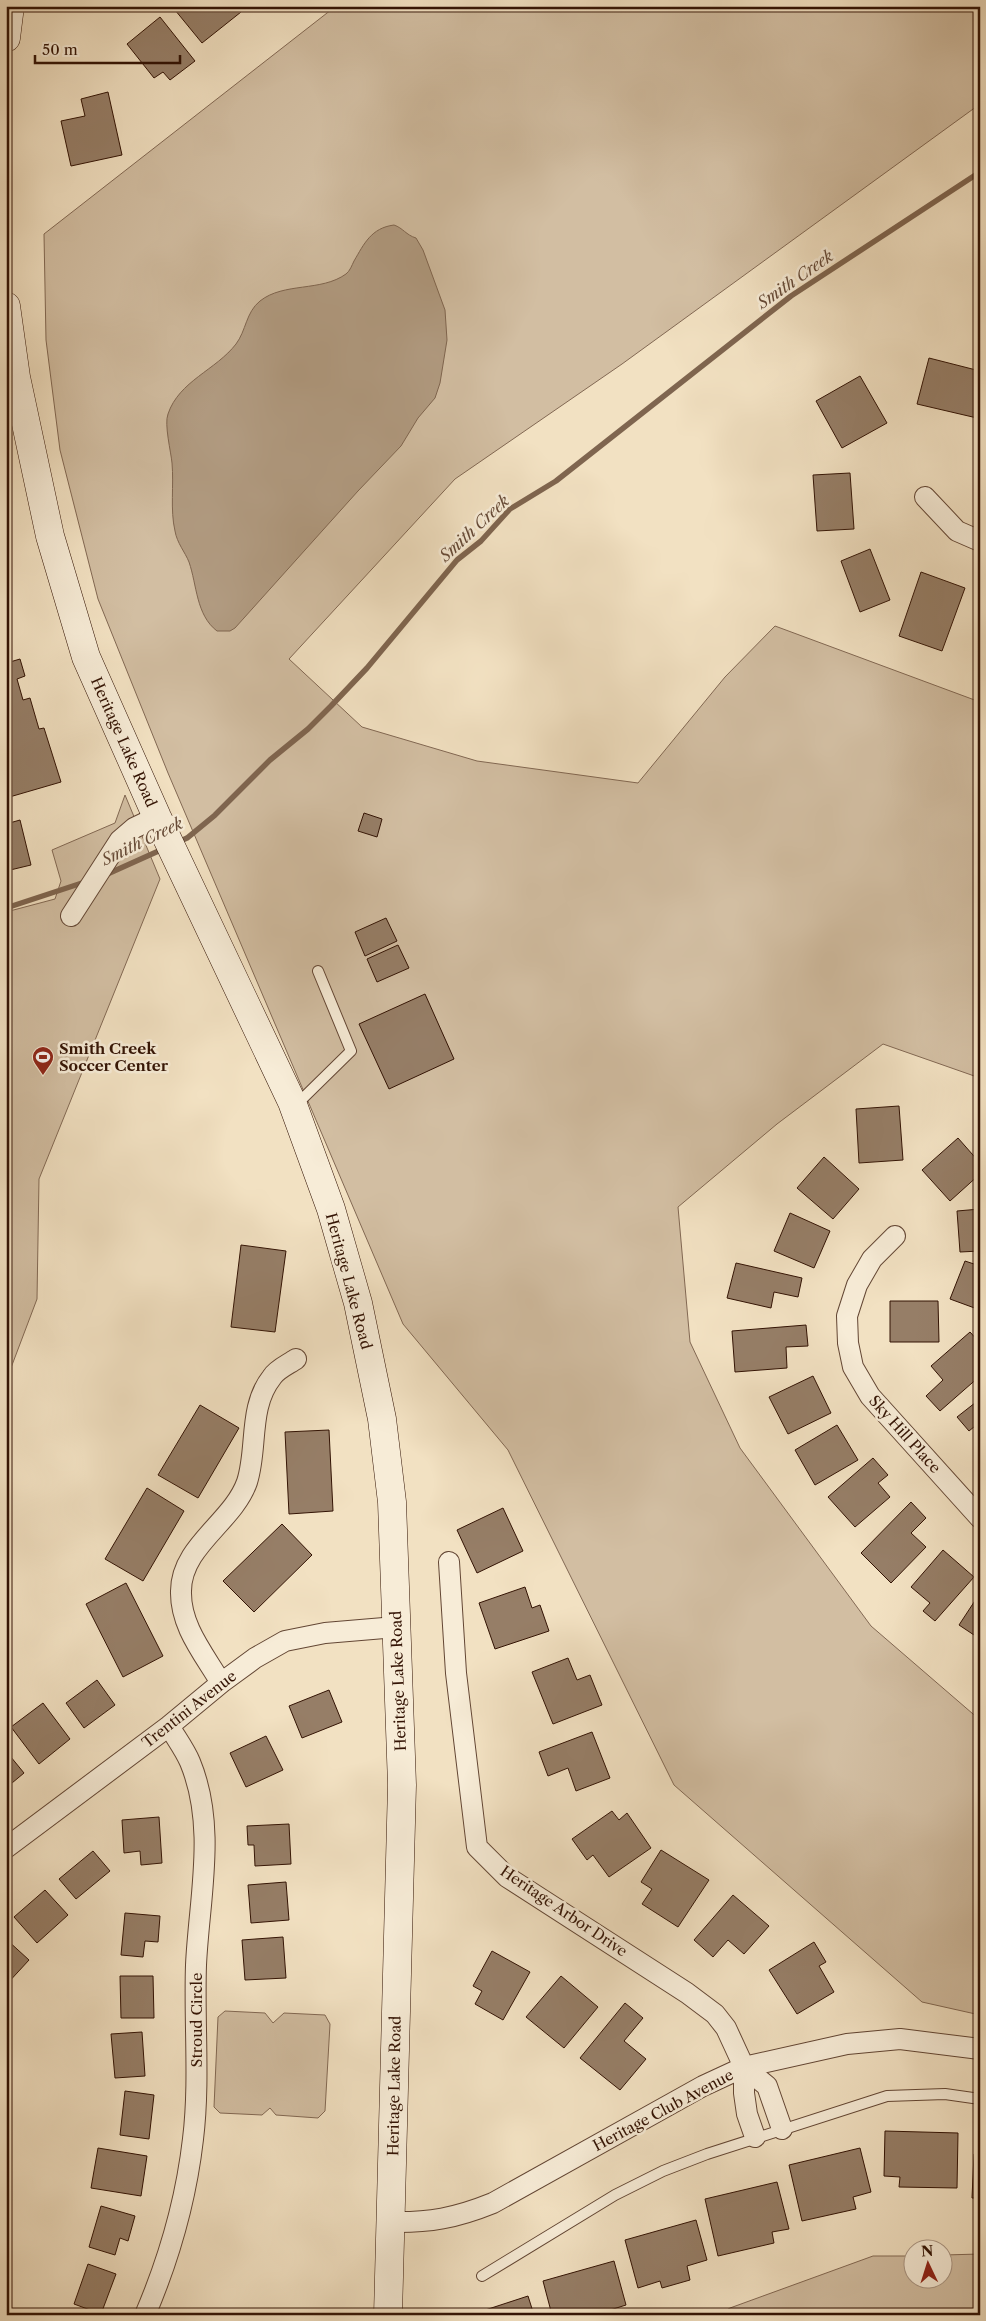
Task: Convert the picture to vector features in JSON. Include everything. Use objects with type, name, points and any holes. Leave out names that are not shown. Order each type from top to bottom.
[{"type":"main road","points":[[6,38],[10,6]]},
{"type":"main road","name":"Heritage Lake Road","points":[[6,306],[16,377],[55,554],[86,656],[157,817],[294,1107],[331,1209],[358,1303],[382,1420],[392,1502],[402,1785],[388,2315]]},
{"type":"street","points":[[925,497],[957,531],[980,541]]},
{"type":"street","points":[[71,916],[120,840],[134,828],[157,817]]},
{"type":"street","name":"Sky Hill Place","points":[[895,1236],[872,1259],[857,1285],[847,1316],[848,1343],[853,1367],[870,1396],[980,1518]]},
{"type":"street","points":[[221,1683],[186,1625],[181,1591],[183,1573],[193,1555],[228,1514],[247,1483],[259,1398],[272,1375],[296,1359]]},
{"type":"street","name":"Heritage Arbor Drive","points":[[449,1562],[456,1673],[477,1847],[508,1877],[687,1993],[714,2014],[726,2028],[744,2068]]},
{"type":"street","name":"Trentini Avenue","points":[[6,1848],[169,1726],[221,1683],[255,1658],[285,1641],[325,1633],[396,1627]]},
{"type":"street","name":"Stroud Circle","points":[[146,2315],[184,2200],[193,2138],[196,2066],[196,1964],[204,1876],[205,1819],[200,1794],[190,1762],[169,1726]]},
{"type":"street","name":"Heritage Club Avenue","points":[[390,2222],[421,2223],[437,2221],[464,2215],[493,2203],[703,2086],[744,2068],[847,2044],[900,2039],[980,2049]]},
{"type":"street","points":[[744,2068],[767,2086],[782,2128]]},
{"type":"street","points":[[744,2068],[744,2093],[747,2114],[755,2138]]},
{"type":"lane","points":[[294,1107],[350,1051],[318,971]]},
{"type":"lane","points":[[482,2276],[615,2195],[663,2171],[782,2128],[887,2096],[945,2094],[980,2099]]},
{"type":"shaded area","points":[[336,6],[980,6],[980,104],[622,364],[455,479],[289,659],[362,727],[477,761],[638,783],[725,677],[775,626],[980,702],[980,1078],[883,1044],[777,1124],[678,1207],[690,1342],[740,1448],[871,1626],[980,1720],[980,2015],[922,2002],[674,1785],[508,1450],[403,1324],[168,773],[98,599],[60,450],[46,340],[44,234]]},
{"type":"shaded area","points":[[394,225],[416,238],[423,250],[445,310],[447,340],[440,383],[435,398],[418,418],[401,446],[235,628],[230,631],[217,631],[205,617],[201,608],[189,562],[177,540],[173,515],[172,463],[168,438],[168,414],[180,393],[228,353],[236,344],[255,305],[280,291],[336,280],[350,270],[361,249],[374,233]]},
{"type":"shaded area","name":"Smith Creek Soccer Center","points":[[125,795],[160,879],[39,1179],[37,1299],[6,1381],[6,912],[55,899],[61,881],[52,850],[115,823]]},
{"type":"shaded area","points":[[225,2011],[265,2013],[273,2023],[284,2013],[325,2015],[330,2024],[325,2111],[318,2118],[276,2115],[270,2108],[262,2115],[220,2113],[214,2107],[218,2017]]},
{"type":"shaded area","points":[[980,2254],[980,2315],[718,2315],[730,2308],[873,2256],[904,2256],[904,2288],[954,2288],[954,2255]]},
{"type":"building","points":[[180,6],[236,6],[241,12],[202,43],[175,10]]},
{"type":"building","points":[[160,17],[195,61],[170,80],[163,72],[154,78],[127,44]]},
{"type":"building","points":[[108,92],[122,155],[71,166],[61,121],[85,116],[81,99]]},
{"type":"building","points":[[929,358],[980,371],[980,408],[977,418],[917,404]]},
{"type":"building","points":[[860,376],[887,423],[842,448],[816,401]]},
{"type":"building","points":[[850,473],[854,529],[817,531],[813,475]]},
{"type":"building","points":[[870,549],[890,600],[860,612],[841,561]]},
{"type":"building","points":[[921,572],[965,588],[942,651],[899,636]]},
{"type":"building","points":[[6,651],[10,662],[20,659],[25,676],[17,679],[23,700],[30,698],[39,729],[44,728],[61,782],[6,798]]},
{"type":"building","points":[[364,813],[382,819],[377,837],[358,831]]},
{"type":"building","points":[[20,820],[31,865],[6,871],[6,824]]},
{"type":"building","points":[[386,918],[397,941],[365,956],[355,932]]},
{"type":"building","points":[[398,945],[409,968],[377,982],[367,959]]},
{"type":"building","points":[[425,994],[454,1059],[389,1089],[359,1024]]},
{"type":"building","points":[[899,1106],[903,1160],[859,1163],[856,1109]]},
{"type":"building","points":[[958,1138],[980,1163],[980,1174],[950,1201],[922,1170]]},
{"type":"building","points":[[824,1157],[859,1189],[833,1219],[797,1188]]},
{"type":"building","points":[[980,1209],[980,1251],[960,1252],[957,1211]]},
{"type":"building","points":[[790,1213],[830,1231],[814,1268],[774,1251]]},
{"type":"building","points":[[241,1245],[286,1251],[275,1332],[231,1327]]},
{"type":"building","points":[[965,1261],[980,1266],[980,1310],[950,1299]]},
{"type":"building","points":[[736,1263],[802,1278],[798,1297],[774,1292],[771,1308],[727,1298]]},
{"type":"building","points":[[890,1301],[938,1301],[939,1342],[890,1342]]},
{"type":"building","points":[[806,1325],[808,1346],[786,1347],[787,1368],[735,1372],[732,1331]]},
{"type":"building","points":[[970,1332],[980,1343],[980,1376],[940,1411],[926,1396],[943,1380],[931,1366]]},
{"type":"building","points":[[813,1376],[831,1413],[788,1434],[769,1397]]},
{"type":"building","points":[[980,1399],[980,1422],[969,1431],[957,1417]]},
{"type":"building","points":[[200,1405],[239,1428],[198,1498],[158,1475]]},
{"type":"building","points":[[837,1425],[858,1460],[815,1485],[795,1450]]},
{"type":"building","points":[[329,1430],[333,1511],[289,1514],[285,1432]]},
{"type":"building","points":[[873,1458],[888,1475],[878,1483],[890,1497],[855,1527],[828,1497]]},
{"type":"building","points":[[147,1488],[184,1511],[143,1581],[105,1559]]},
{"type":"building","points":[[911,1502],[926,1518],[911,1533],[926,1547],[891,1583],[861,1553]]},
{"type":"building","points":[[503,1508],[523,1551],[477,1573],[457,1530]]},
{"type":"building","points":[[282,1524],[312,1555],[254,1612],[223,1581]]},
{"type":"building","points":[[943,1550],[974,1577],[935,1621],[923,1611],[930,1603],[911,1587]]},
{"type":"building","points":[[126,1583],[163,1656],[123,1677],[86,1604]]},
{"type":"building","points":[[525,1587],[532,1608],[540,1605],[549,1631],[495,1649],[479,1603]]},
{"type":"building","points":[[980,1593],[980,1639],[959,1625]]},
{"type":"building","points":[[568,1658],[577,1680],[590,1675],[602,1705],[553,1724],[532,1672]]},
{"type":"building","points":[[97,1680],[115,1705],[84,1728],[66,1703]]},
{"type":"building","points":[[329,1690],[342,1722],[302,1738],[289,1706]]},
{"type":"building","points":[[43,1703],[70,1739],[39,1764],[11,1727]]},
{"type":"building","points":[[592,1732],[610,1778],[576,1791],[568,1768],[548,1776],[539,1752]]},
{"type":"building","points":[[266,1736],[283,1770],[246,1787],[230,1753]]},
{"type":"building","points":[[6,1751],[24,1773],[6,1788]]},
{"type":"building","points":[[612,1811],[619,1820],[627,1813],[651,1848],[609,1877],[593,1855],[587,1860],[572,1839]]},
{"type":"building","points":[[159,1817],[162,1863],[141,1865],[140,1851],[124,1853],[122,1820]]},
{"type":"building","points":[[289,1824],[291,1864],[255,1866],[254,1845],[248,1845],[247,1826]]},
{"type":"building","points":[[661,1850],[709,1880],[678,1927],[642,1904],[652,1889],[641,1882]]},
{"type":"building","points":[[93,1851],[110,1871],[76,1899],[59,1879]]},
{"type":"building","points":[[286,1882],[289,1920],[251,1923],[248,1885]]},
{"type":"building","points":[[45,1890],[68,1915],[37,1943],[14,1917]]},
{"type":"building","points":[[733,1895],[769,1926],[744,1954],[728,1940],[713,1957],[694,1940]]},
{"type":"building","points":[[125,1913],[160,1916],[158,1942],[145,1941],[143,1957],[121,1955]]},
{"type":"building","points":[[283,1937],[286,1978],[245,1980],[242,1940]]},
{"type":"building","points":[[6,1939],[29,1960],[6,1985]]},
{"type":"building","points":[[814,1942],[826,1962],[819,1966],[834,1992],[797,2014],[769,1970]]},
{"type":"building","points":[[492,1951],[530,1972],[503,2020],[475,2004],[482,1991],[473,1986]]},
{"type":"building","points":[[120,1976],[153,1976],[154,2018],[121,2018]]},
{"type":"building","points":[[561,1976],[598,2007],[564,2048],[526,2017]]},
{"type":"building","points":[[625,2003],[643,2018],[624,2041],[646,2059],[620,2090],[580,2058]]},
{"type":"building","points":[[142,2032],[145,2076],[115,2078],[111,2034]]},
{"type":"building","points":[[125,2091],[154,2095],[149,2139],[120,2135]]},
{"type":"building","points":[[885,2131],[958,2133],[957,2188],[899,2187],[900,2177],[884,2176]]},
{"type":"building","points":[[98,2148],[147,2156],[141,2196],[91,2188]]},
{"type":"building","points":[[860,2148],[871,2192],[853,2197],[856,2209],[802,2221],[789,2165]]},
{"type":"building","points":[[974,2154],[980,2154],[980,2198],[972,2198]]},
{"type":"building","points":[[777,2182],[789,2229],[772,2232],[774,2243],[718,2256],[705,2199]]},
{"type":"building","points":[[101,2206],[135,2216],[128,2241],[120,2238],[115,2255],[89,2247]]},
{"type":"building","points":[[696,2220],[707,2260],[687,2266],[690,2280],[662,2288],[660,2281],[638,2288],[625,2240]]},
{"type":"building","points":[[614,2261],[626,2305],[607,2311],[608,2315],[552,2315],[543,2281]]},
{"type":"building","points":[[88,2264],[116,2274],[101,2314],[74,2304]]},
{"type":"building","points":[[528,2296],[534,2315],[470,2315]]},
{"type":"waterway","name":"Smith Creek","points":[[176,843],[187,838],[215,815],[270,760],[308,729],[367,668],[457,560],[481,541],[510,509],[556,481],[791,296],[980,172]]},
{"type":"waterway","name":"Smith Creek","points":[[103,876],[163,849]]},
{"type":"waterway","name":"Smith Creek","points":[[6,908],[85,882]]},
{"type":"place","name":"Smith Creek Soccer Center","points":[[43,1076]]}]
